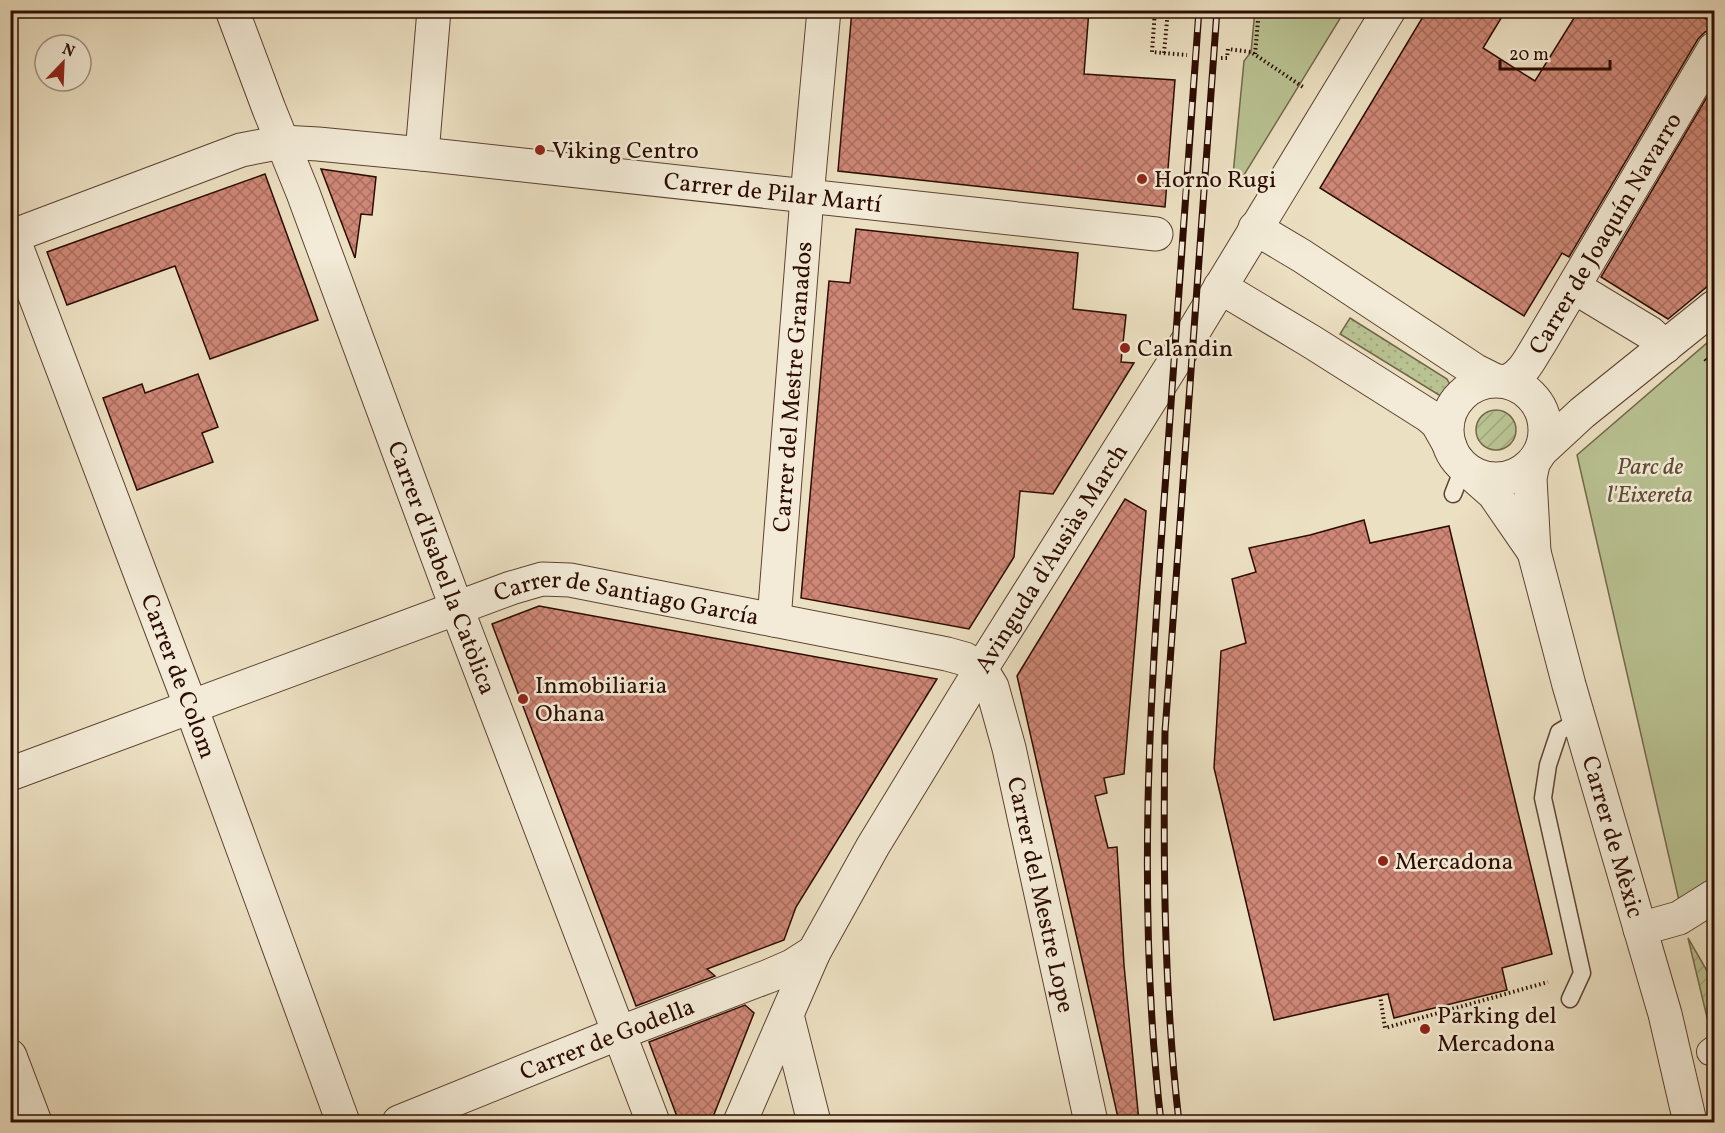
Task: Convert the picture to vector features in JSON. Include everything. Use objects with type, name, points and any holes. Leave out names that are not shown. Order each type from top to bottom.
[{"type":"street","name":"Carrer d'Isabel la Catòlica","points":[[232,10],[653,1122]]},
{"type":"street","points":[[422,154],[434,10]]},
{"type":"street","name":"Carrer del Mestre Granados","points":[[774,620],[824,10]]},
{"type":"street","name":"Avinguda d'Ausiàs March","points":[[740,1122],[814,952],[873,846],[1389,10]]},
{"type":"street","name":"Carrer de Joaquín Navarro","points":[[1501,381],[1515,378],[1522,371],[1714,49]]},
{"type":"street","name":"Carrer de Pilar Martí","points":[[11,235],[241,150],[282,142],[422,154],[1156,234]]},
{"type":"street","points":[[1255,228],[1302,256],[1476,371],[1521,387],[1533,397],[1541,409],[1545,423],[1545,438],[1537,457]]},
{"type":"street","name":"Carrer de Colom","points":[[11,235],[191,707],[343,1122]]},
{"type":"street","points":[[1574,286],[1650,333],[1665,347]]},
{"type":"street","name":"Carrer de Mèxic","points":[[1220,287],[1429,416],[1437,423],[1457,468],[1494,494],[1534,552]]},
{"type":"street","points":[[1501,381],[1479,382],[1466,390],[1455,401],[1448,415],[1446,427],[1457,468],[1481,478],[1509,478],[1522,472],[1582,413],[1714,307]]},
{"type":"street","name":"Carrer de Mèxic","points":[[1537,457],[1530,478],[1534,552],[1579,720],[1665,1014],[1690,1122]]},
{"type":"street","name":"Carrer de Santiago García","points":[[10,774],[530,582],[555,579],[570,580],[947,654],[965,659],[981,669]]},
{"type":"street","name":"Carrer del Mestre Lope","points":[[981,669],[992,687],[1009,748],[1091,1122]]},
{"type":"street","points":[[1640,929],[1679,918],[1714,896]]},
{"type":"street","name":"Carrer de Godella","points":[[399,1122],[619,1033],[769,976],[792,966],[814,952]]},
{"type":"street","points":[[787,1014],[814,1122]]},
{"type":"street","points":[[10,1056],[35,1122]]},
{"type":"lane","points":[[1570,999],[1582,973],[1543,798],[1548,765],[1559,732],[1579,720]]},
{"type":"path","points":[[1155,10],[1152,52],[1187,55]]},
{"type":"path","points":[[1164,53],[1168,10]]},
{"type":"path","points":[[1255,54],[1259,10]]},
{"type":"path","points":[[1221,58],[1227,58],[1228,49],[1255,54],[1305,89]]},
{"type":"path","points":[[1380,996],[1385,1028],[1582,973]]},
{"type":"green space","points":[[1255,10],[1333,11],[1341,17],[1244,175],[1236,178],[1233,175],[1244,61],[1251,52]]},
{"type":"green space","points":[[1350,318],[1447,379],[1450,385],[1443,396],[1340,334]]},
{"type":"green space","name":"Parc de l'Eixereta","points":[[1714,337],[1714,887],[1680,905],[1577,455]]},
{"type":"green space","points":[[1496,410],[1510,416],[1516,430],[1510,444],[1496,450],[1482,444],[1476,430],[1482,416]]},
{"type":"green space","points":[[1688,938],[1714,983],[1714,1032],[1711,1034]]},
{"type":"building","points":[[852,10],[1089,10],[1084,74],[1175,80],[1165,207],[838,171]]},
{"type":"building","points":[[1427,10],[1506,10],[1483,48],[1535,81],[1579,10],[1692,10],[1714,24],[1714,30],[1705,32],[1698,39],[1569,257],[1562,253],[1524,316],[1320,188]]},
{"type":"building","points":[[1714,85],[1714,281],[1668,319],[1601,277]]},
{"type":"building","points":[[321,169],[376,177],[372,215],[361,214],[355,258]]},
{"type":"building","points":[[265,174],[318,320],[210,359],[175,266],[67,305],[47,252]]},
{"type":"building","points":[[856,229],[1078,253],[1073,309],[1126,315],[1121,362],[1134,363],[1053,494],[1020,491],[1014,557],[969,629],[801,598],[829,281],[850,283]]},
{"type":"building","points":[[198,374],[218,427],[202,433],[213,462],[137,490],[103,398],[142,384],[145,393]]},
{"type":"building","points":[[1125,499],[1146,511],[1124,774],[1104,778],[1107,793],[1095,796],[1108,848],[1117,847],[1124,965],[1139,1122],[1119,1122],[1017,676]]},
{"type":"building","name":"Mercadona","points":[[1364,520],[1370,543],[1449,526],[1552,954],[1502,968],[1507,990],[1394,1018],[1388,994],[1274,1020],[1214,768],[1221,651],[1246,643],[1232,579],[1256,572],[1249,548]]},
{"type":"building","points":[[539,606],[937,679],[796,907],[784,940],[707,969],[715,976],[636,1006],[492,624]]},
{"type":"building","points":[[745,1005],[754,1013],[711,1122],[679,1122],[649,1042]]},
{"type":"railway","points":[[1161,1122],[1153,1041],[1149,960],[1148,798],[1160,555],[1199,10]]},
{"type":"railway","points":[[1179,1122],[1167,976],[1164,830],[1165,732],[1217,10]]},
{"type":"place","name":"Viking Centro","points":[[540,150]]},
{"type":"place","name":"Horno Rugi","points":[[1142,179]]},
{"type":"place","name":"Calandin","points":[[1125,348]]},
{"type":"place","name":"Inmobiliaria Ohana","points":[[523,699]]},
{"type":"place","name":"Mercadona","points":[[1383,861]]},
{"type":"place","name":"Parking del Mercadona","points":[[1425,1029]]}]
